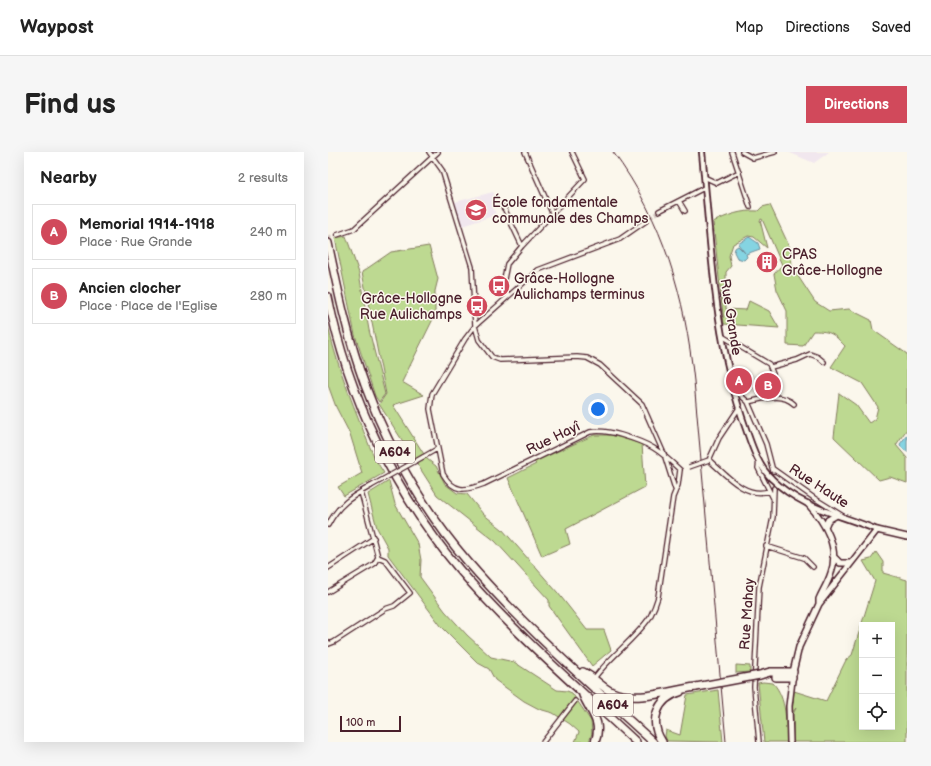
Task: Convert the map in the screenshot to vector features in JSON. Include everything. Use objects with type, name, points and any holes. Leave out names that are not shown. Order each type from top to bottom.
[{"type":"highway","name":"A604","points":[[328,243],[351,345],[365,386],[381,424],[419,495],[451,540],[495,593],[653,742]]},
{"type":"highway","name":"A604","points":[[328,297],[341,348],[354,389],[371,428],[410,501],[454,563],[487,600],[636,742]]},
{"type":"highway","points":[[574,668],[585,673],[607,689],[621,694],[642,696],[695,688],[762,675],[792,675]]},
{"type":"highway","points":[[662,742],[655,729],[656,714],[659,708],[670,696],[695,688]]},
{"type":"highway","points":[[580,689],[595,715],[598,725],[595,742]]},
{"type":"main road","points":[[808,504],[819,516],[825,527],[835,560],[840,563],[850,563]]},
{"type":"main road","points":[[825,527],[828,520],[835,516]]},
{"type":"main road","points":[[790,742],[789,706],[792,675],[799,648],[819,604],[877,530],[907,537]]},
{"type":"main road","points":[[819,604],[819,599],[831,574],[833,555]]},
{"type":"street","points":[[429,152],[442,170],[472,267],[475,326],[479,340],[485,349],[492,357],[500,360],[577,357],[587,358],[600,365],[642,404],[664,454],[675,489]]},
{"type":"street","points":[[337,235],[354,229],[438,152]]},
{"type":"street","points":[[525,152],[553,215]]},
{"type":"street","points":[[508,296],[504,287],[507,264],[585,179],[572,152]]},
{"type":"street","name":"Rue Grande","points":[[702,152],[704,188],[721,336],[734,393],[759,461],[766,473],[775,482],[808,504],[835,516],[877,530]]},
{"type":"street","points":[[742,152],[753,158],[775,152]]},
{"type":"street","points":[[735,153],[739,172],[750,207]]},
{"type":"street","points":[[704,177],[717,183],[739,172]]},
{"type":"street","points":[[659,212],[704,188]]},
{"type":"street","points":[[679,201],[685,211]]},
{"type":"street","points":[[501,205],[505,210],[522,246]]},
{"type":"street","name":"Rue Hayî","points":[[646,221],[620,239],[538,270],[508,296],[475,326],[465,338],[432,394],[430,409],[443,474],[448,483],[459,489],[470,489],[484,484],[590,432],[597,430],[646,442],[664,454],[680,470]]},
{"type":"street","points":[[721,336],[769,364],[776,390],[774,396]]},
{"type":"street","points":[[771,367],[797,360],[810,354],[818,357],[824,362]]},
{"type":"street","points":[[734,393],[738,393],[748,402],[774,396],[790,400],[794,404]]},
{"type":"street","name":"Rue Haute","points":[[748,402],[766,444],[773,471],[852,522]]},
{"type":"street","points":[[595,676],[607,661],[639,630],[650,617],[655,606],[658,597],[675,489],[678,485],[680,470],[709,460],[719,438],[739,408]]},
{"type":"street","points":[[328,525],[336,510],[350,498],[437,449]]},
{"type":"street","points":[[709,460],[742,488],[756,494],[769,492]]},
{"type":"street","points":[[759,461],[758,468],[773,498]]},
{"type":"street","name":"Rue Mahay","points":[[760,742],[754,687],[759,587],[772,517],[774,488]]},
{"type":"street","points":[[328,592],[374,564],[378,557],[361,492]]},
{"type":"street","points":[[328,568],[374,538]]},
{"type":"street","points":[[766,546],[804,558],[813,567]]},
{"type":"street","points":[[328,642],[329,644],[334,642],[372,617],[394,606],[410,593],[385,560],[378,557]]},
{"type":"street","points":[[542,742],[575,701]]},
{"type":"shaded area","points":[[788,152],[829,152],[814,163]]},
{"type":"shaded area","name":"École fondamentale communale des Champs","points":[[493,192],[498,203],[493,206],[496,215],[462,226],[455,202]]},
{"type":"green space","points":[[770,205],[791,250],[792,267],[815,302],[829,311],[849,309],[871,320],[873,330],[907,354],[907,429],[896,445],[907,458],[907,483],[890,477],[879,480],[834,437],[839,393],[856,405],[869,423],[875,419],[878,407],[862,383],[831,367],[845,346],[835,336],[824,332],[813,331],[803,346],[787,345],[787,311],[777,290],[774,274],[782,265],[762,219],[760,220],[767,248],[754,237],[748,236],[733,244],[729,256],[731,266],[726,272],[726,309],[746,310],[749,301],[769,311],[779,328],[724,324],[713,222],[724,217],[746,211],[758,211],[762,207]]},
{"type":"green space","points":[[346,236],[359,273],[369,330],[385,394],[379,402],[375,396],[355,335],[335,238]]},
{"type":"green space","points":[[429,246],[438,279],[435,291],[435,315],[402,382],[424,395],[393,405],[427,459],[436,466],[445,484],[457,493],[467,494],[483,514],[502,529],[558,593],[587,630],[604,630],[611,650],[592,666],[549,606],[549,600],[495,541],[437,495],[379,404],[386,394],[362,272],[391,252]]},
{"type":"green space","points":[[328,326],[337,361],[349,394],[376,460],[384,473],[344,496],[338,487],[362,473],[350,434],[336,407],[328,385]]},
{"type":"green space","points":[[594,435],[611,435],[642,444],[645,487],[566,529],[570,544],[542,556],[508,478],[536,464],[534,462]]},
{"type":"green space","points":[[389,481],[395,504],[418,544],[421,560],[420,577],[445,611],[467,635],[491,657],[514,662],[557,690],[572,693],[591,721],[592,733],[589,742],[575,742],[579,732],[570,724],[553,713],[539,709],[524,701],[495,680],[489,669],[478,663],[441,626],[388,555],[388,548],[377,528],[368,494]]},
{"type":"green space","points":[[876,552],[883,562],[883,573],[907,580],[907,742],[793,742],[793,714],[796,708],[792,713],[794,691],[826,701],[846,660],[852,655],[859,632],[859,730],[895,730],[895,622],[862,622],[875,581],[863,561],[871,559]]},
{"type":"green space","points":[[736,665],[750,666],[750,672],[736,673]]},
{"type":"green space","points":[[758,683],[773,683],[781,696],[785,711],[787,742],[764,742]]},
{"type":"green space","points":[[718,690],[723,742],[667,741],[665,736],[666,730],[680,735],[687,695]]},
{"type":"water","points":[[749,237],[758,243],[760,249],[746,254],[747,257],[744,260],[737,258],[734,252],[735,248],[738,246],[745,253],[738,244]]},
{"type":"water","points":[[907,435],[907,452],[901,447],[900,444]]},
{"type":"tunnel","points":[[646,221],[659,211]]},
{"type":"tunnel","points":[[328,237],[337,235]]},
{"type":"tunnel","points":[[773,472],[774,488]]},
{"type":"railway","points":[[613,152],[631,178],[659,233],[678,290],[685,319],[694,381],[726,742]]},
{"type":"place","name":"École fondamentale communale des Champs","points":[[476,210]]},
{"type":"place","name":"CPAS Grâce-Hollogne","points":[[767,262]]},
{"type":"place","name":"Grâce-Hollogne Aulichamps terminus","points":[[499,286]]},
{"type":"place","name":"Grâce-Hollogne Rue Aulichamps","points":[[477,306]]},
{"type":"place","name":"Memorial 1914-1918","points":[[739,381]]},
{"type":"place","name":"Ancien clocher","points":[[768,386]]}]
